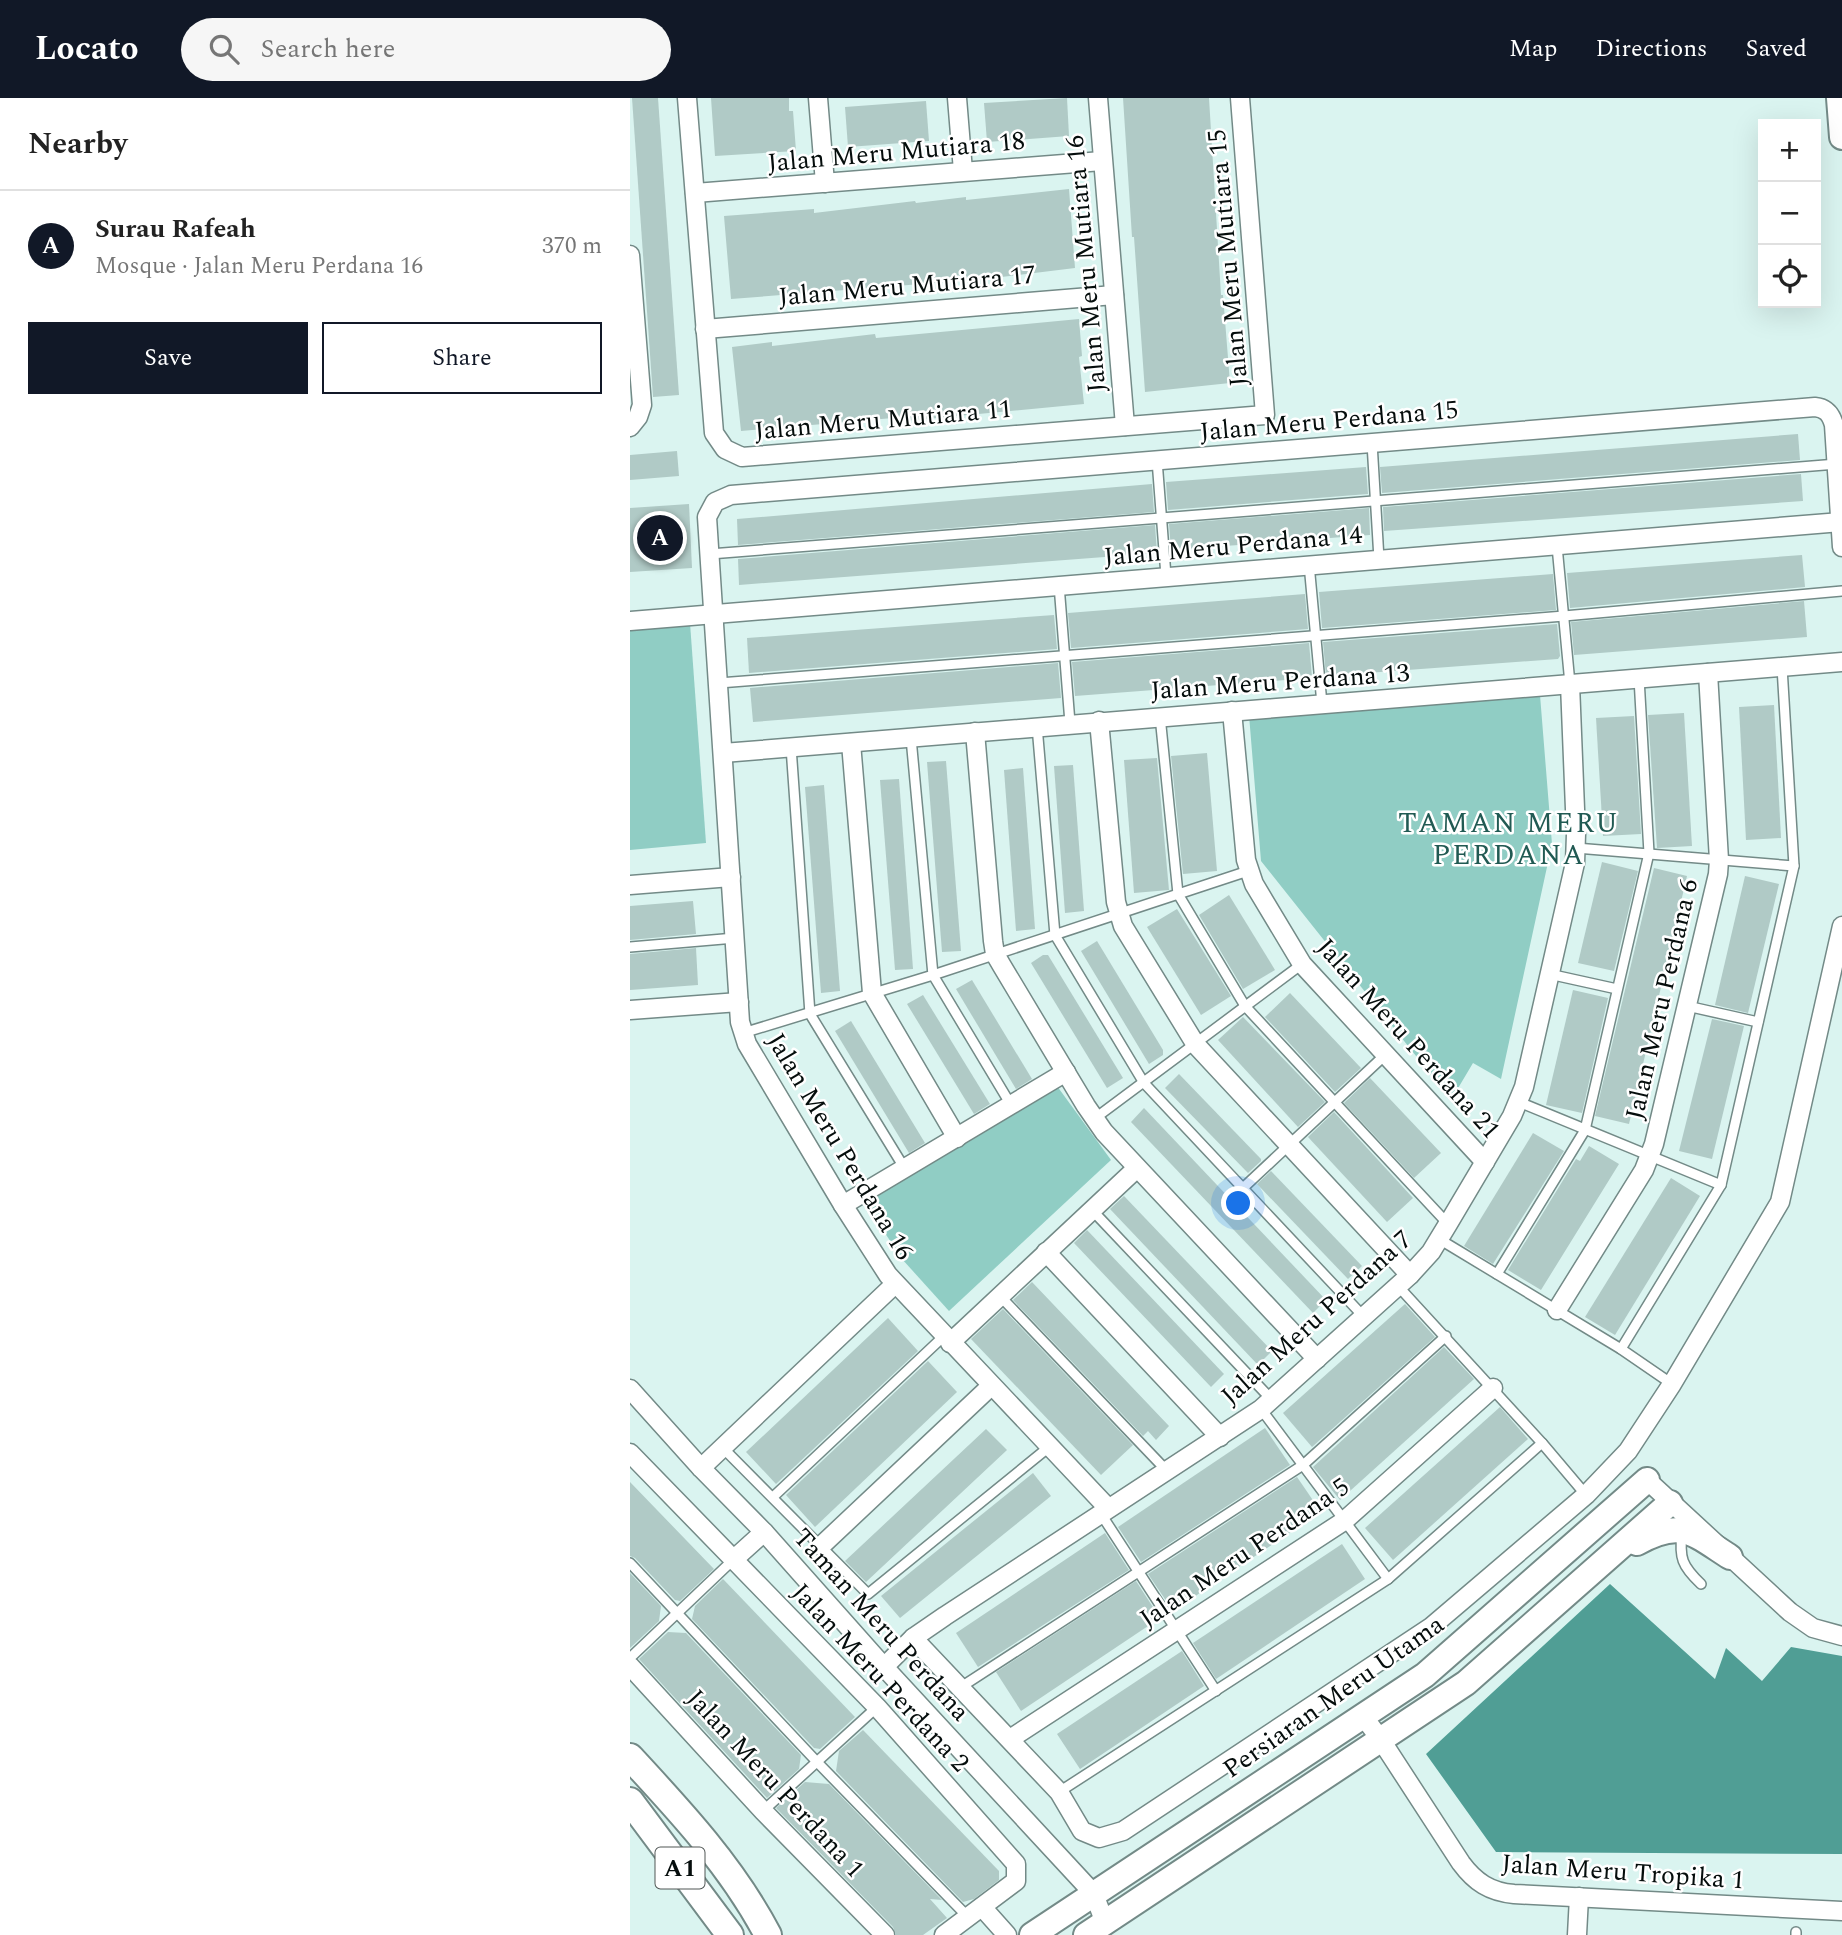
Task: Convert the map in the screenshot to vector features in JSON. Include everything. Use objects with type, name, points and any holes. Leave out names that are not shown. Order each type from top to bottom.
[{"type":"main road","points":[[1839,98],[1842,137]]},
{"type":"main road","name":"Persiaran Meru Utama","points":[[1032,1935],[1438,1665],[1647,1480]]},
{"type":"main road","points":[[1095,1929],[1466,1683],[1670,1503]]},
{"type":"main road","points":[[1608,1558],[1660,1531],[1682,1530],[1730,1557]]},
{"type":"main road","name":"A1","points":[[630,1757],[691,1822],[753,1906],[768,1935]]},
{"type":"main road","name":"A1","points":[[630,1801],[730,1935]]},
{"type":"street","name":"Jalan Meru Mutiara 11","points":[[687,98],[713,433],[725,449],[742,457],[1265,415]]},
{"type":"street","points":[[818,98],[825,183]]},
{"type":"street","points":[[957,98],[963,171]]},
{"type":"street","name":"Jalan Meru Mutiara 16","points":[[1098,98],[1125,426]]},
{"type":"street","name":"Jalan Meru Mutiara 15","points":[[1240,98],[1265,415]]},
{"type":"street","name":"Jalan Meru Mutiara 18","points":[[695,193],[1102,161]]},
{"type":"street","points":[[630,255],[642,405],[638,417],[630,427]]},
{"type":"street","name":"Jalan Meru Mutiara 17","points":[[705,329],[1114,295]]},
{"type":"street","name":"Jalan Meru Perdana 15","points":[[707,517],[715,502],[731,495],[1815,407],[1823,408],[1832,417],[1842,547]]},
{"type":"street","name":"Jalan Meru Perdana 16","points":[[707,517],[743,1034],[843,1205],[895,1284],[1049,1447],[1104,1511]]},
{"type":"street","name":"Jalan Meru Perdana 14","points":[[630,621],[1841,522]]},
{"type":"street","name":"Jalan Meru Perdana 13","points":[[723,753],[1842,662]]},
{"type":"street","name":"Jalan Meru Perdana 6","points":[[1557,1310],[1649,1157],[1687,1006],[1719,860],[1709,673]]},
{"type":"street","name":"Jalan Meru Perdana 7","points":[[884,1667],[913,1639],[1267,1404],[1426,1258],[1444,1232],[1519,1102],[1575,863],[1570,684]]},
{"type":"street","name":"Jalan Meru Perdana 21","points":[[1232,711],[1248,871],[1302,964],[1485,1162]]},
{"type":"street","points":[[1099,721],[1118,913],[1123,926],[1196,1045],[1289,1146],[1404,1280]]},
{"type":"street","points":[[975,732],[995,954],[1094,1119],[1317,1359]]},
{"type":"street","points":[[851,743],[872,993],[957,1138]]},
{"type":"street","points":[[630,885],[731,877]]},
{"type":"street","points":[[913,1639],[1059,1792],[1082,1831],[1099,1838],[1123,1831],[1431,1627],[1586,1495],[1628,1451],[1672,1384],[1780,1202],[1842,926]]},
{"type":"street","points":[[630,1010],[739,1002]]},
{"type":"street","points":[[843,1205],[1066,1072]]},
{"type":"street","points":[[947,1339],[1000,1296],[1137,1167]]},
{"type":"street","points":[[1045,1252],[1220,1437]]},
{"type":"street","points":[[701,1468],[895,1284]]},
{"type":"street","points":[[821,1546],[992,1386]]},
{"type":"street","name":"Jalan Meru Perdana 5","points":[[1010,1740],[1343,1521],[1493,1388]]},
{"type":"street","name":"Taman Meru Perdana","points":[[630,1389],[1094,1894]]},
{"type":"street","name":"Jalan Meru Perdana 2","points":[[630,1453],[877,1707],[1016,1864],[1016,1881],[944,1935]]},
{"type":"street","points":[[1647,1480],[1797,1617],[1813,1628],[1842,1636]]},
{"type":"street","points":[[733,1560],[764,1532]]},
{"type":"street","name":"Jalan Meru Perdana 1","points":[[630,1666],[763,1811],[885,1935]]},
{"type":"street","name":"Jalan Meru Tropika 1","points":[[1363,1716],[1461,1863],[1475,1880],[1503,1893],[1842,1911]]},
{"type":"street","points":[[1094,1894],[1095,1929]]},
{"type":"street","points":[[1577,1935],[1579,1897]]},
{"type":"street","points":[[975,1912],[1007,1935]]},
{"type":"lane","points":[[1372,443],[1379,559]]},
{"type":"lane","points":[[1157,460],[1166,576]]},
{"type":"lane","points":[[710,554],[1837,464]]},
{"type":"lane","points":[[1558,546],[1570,684]]},
{"type":"lane","points":[[1309,564],[1322,704]]},
{"type":"lane","points":[[1059,585],[1070,723]]},
{"type":"lane","points":[[719,683],[1564,616],[1842,591]]},
{"type":"lane","points":[[1621,1349],[1721,1185],[1794,866],[1782,667]]},
{"type":"lane","points":[[1497,1274],[1585,1130],[1649,853],[1639,678]]},
{"type":"lane","points":[[1160,716],[1178,894],[1245,1006],[1334,1103],[1444,1232],[1497,1274],[1621,1349],[1672,1384]]},
{"type":"lane","points":[[1037,726],[1055,934],[1144,1083],[1364,1317]]},
{"type":"lane","points":[[911,737],[933,975],[1011,1105]]},
{"type":"lane","points":[[790,747],[810,1014],[905,1170]]},
{"type":"lane","points":[[1576,848],[1794,866]]},
{"type":"lane","points":[[743,1034],[933,975],[1248,871]]},
{"type":"lane","points":[[630,947],[735,939]]},
{"type":"lane","points":[[1094,1119],[1302,964]]},
{"type":"lane","points":[[1549,974],[1617,989]]},
{"type":"lane","points":[[1687,1006],[1758,1022]]},
{"type":"lane","points":[[1243,1188],[1385,1055]]},
{"type":"lane","points":[[1519,1102],[1721,1185]]},
{"type":"lane","points":[[1092,1210],[1267,1404],[1303,1465],[1388,1579]]},
{"type":"lane","points":[[1404,1280],[1446,1336],[1586,1495]]},
{"type":"lane","points":[[1000,1296],[1167,1471]]},
{"type":"lane","points":[[961,1687],[1303,1465],[1446,1336]]},
{"type":"lane","points":[[773,1497],[947,1339]]},
{"type":"lane","points":[[1059,1792],[1388,1579],[1542,1443]]},
{"type":"lane","points":[[723,1448],[868,1594],[1049,1447]]},
{"type":"lane","points":[[1104,1511],[1138,1572],[1216,1691]]},
{"type":"lane","points":[[1682,1530],[1682,1563],[1701,1584]]},
{"type":"lane","points":[[630,1658],[733,1560]]},
{"type":"lane","points":[[630,1563],[818,1763],[975,1912]]},
{"type":"lane","points":[[763,1811],[877,1707]]},
{"type":"green space","points":[[690,623],[706,843],[630,850],[630,628]]},
{"type":"green space","points":[[1540,695],[1552,844],[1501,1079],[1473,1063],[1451,1100],[1261,861],[1249,715]]},
{"type":"green space","points":[[1057,1086],[1111,1160],[949,1311],[902,1259],[860,1195]]},
{"type":"water","points":[[1610,1584],[1715,1679],[1726,1648],[1762,1681],[1791,1647],[1842,1656],[1842,1854],[1496,1852],[1426,1754]]},
{"type":"building","points":[[632,98],[658,98],[679,395],[653,397]]},
{"type":"building","points":[[711,98],[789,98],[789,111],[793,111],[796,151],[715,156]]},
{"type":"building","points":[[1067,98],[1069,136],[987,142],[984,103]]},
{"type":"building","points":[[1123,98],[1209,98],[1221,295],[1230,383],[1145,392]]},
{"type":"building","points":[[926,101],[929,141],[848,147],[845,107]]},
{"type":"building","points":[[1069,189],[1075,268],[985,279],[731,299],[724,216],[814,209],[814,213],[915,201],[966,197],[966,200]]},
{"type":"building","points":[[1079,319],[1082,356],[1079,357],[1084,404],[894,422],[893,418],[741,431],[732,347],[772,342],[772,346],[875,334],[876,338]]},
{"type":"building","points":[[1798,434],[1800,460],[1382,493],[1380,467]]},
{"type":"building","points":[[677,451],[679,476],[630,480],[630,455]]},
{"type":"building","points":[[1366,467],[1368,494],[1168,510],[1166,482]]},
{"type":"building","points":[[1801,474],[1803,501],[1384,531],[1383,507]]},
{"type":"building","points":[[1152,484],[1154,512],[738,545],[737,519]]},
{"type":"building","points":[[689,504],[692,568],[630,572],[630,508]]},
{"type":"building","points":[[1369,508],[1370,535],[1171,550],[1169,524]]},
{"type":"building","points":[[1155,525],[1157,553],[739,585],[738,559]]},
{"type":"building","points":[[1802,555],[1805,587],[1570,608],[1567,573]]},
{"type":"building","points":[[1553,574],[1556,610],[1322,628],[1319,592]]},
{"type":"building","points":[[1305,594],[1308,629],[1071,648],[1068,613]]},
{"type":"building","points":[[1804,601],[1807,637],[1574,655],[1571,622]]},
{"type":"building","points":[[1054,615],[1057,649],[749,673],[747,638]]},
{"type":"building","points":[[1557,624],[1558,659],[1326,676],[1323,642]]},
{"type":"building","points":[[1309,643],[1311,678],[1075,696],[1072,662]]},
{"type":"building","points":[[1058,663],[1061,698],[753,722],[750,688]]},
{"type":"building","points":[[1774,705],[1781,838],[1746,840],[1739,707]]},
{"type":"building","points":[[1684,713],[1692,846],[1657,848],[1648,715]]},
{"type":"building","points":[[1634,716],[1641,834],[1603,836],[1596,718]]},
{"type":"building","points":[[1207,753],[1217,871],[1183,874],[1171,756]]},
{"type":"building","points":[[1157,758],[1169,890],[1134,893],[1124,760]]},
{"type":"building","points":[[946,761],[961,951],[942,952],[927,762]]},
{"type":"building","points":[[1073,765],[1084,911],[1065,913],[1054,766]]},
{"type":"building","points":[[1023,768],[1035,929],[1016,931],[1004,770]]},
{"type":"building","points":[[899,779],[913,969],[895,970],[880,780]]},
{"type":"building","points":[[824,785],[840,991],[821,993],[805,787]]},
{"type":"building","points":[[1602,862],[1638,871],[1614,971],[1578,963]]},
{"type":"building","points":[[1654,868],[1687,876],[1629,1124],[1595,1116]]},
{"type":"building","points":[[1745,876],[1779,884],[1748,1013],[1715,1005]]},
{"type":"building","points":[[1229,895],[1275,970],[1243,989],[1199,915]]},
{"type":"building","points":[[693,901],[696,934],[630,940],[630,906]]},
{"type":"building","points":[[1177,909],[1231,996],[1201,1015],[1147,927]]},
{"type":"building","points":[[1097,941],[1163,1050],[1163,1055],[1149,1064],[1081,951]]},
{"type":"building","points":[[696,948],[698,985],[630,990],[630,954]]},
{"type":"building","points":[[1043,955],[1048,955],[1123,1078],[1107,1088],[1031,963]]},
{"type":"building","points":[[972,980],[1032,1079],[1016,1089],[956,989]]},
{"type":"building","points":[[1573,990],[1608,998],[1582,1113],[1546,1105]]},
{"type":"building","points":[[1290,993],[1361,1068],[1335,1092],[1265,1017]]},
{"type":"building","points":[[923,995],[990,1104],[974,1114],[907,1004]]},
{"type":"building","points":[[1243,1017],[1325,1102],[1298,1127],[1218,1040]]},
{"type":"building","points":[[1712,1019],[1744,1026],[1712,1159],[1679,1151]]},
{"type":"building","points":[[851,1021],[925,1143],[909,1153],[835,1031]]},
{"type":"building","points":[[1179,1074],[1261,1159],[1248,1173],[1165,1088]]},
{"type":"building","points":[[1370,1078],[1441,1153],[1414,1178],[1344,1103]]},
{"type":"building","points":[[1144,1108],[1326,1300],[1313,1313],[1131,1122]]},
{"type":"building","points":[[1334,1112],[1413,1198],[1387,1222],[1308,1137]]},
{"type":"building","points":[[1533,1133],[1564,1151],[1493,1264],[1464,1246]]},
{"type":"building","points":[[1589,1146],[1619,1164],[1541,1290],[1508,1270],[1576,1159],[1580,1161]]},
{"type":"building","points":[[1271,1171],[1362,1266],[1348,1279],[1257,1184]]},
{"type":"building","points":[[1671,1178],[1700,1196],[1615,1335],[1585,1317]]},
{"type":"building","points":[[1124,1196],[1272,1351],[1258,1365],[1110,1209]]},
{"type":"building","points":[[1087,1230],[1224,1374],[1211,1387],[1074,1243]]},
{"type":"building","points":[[1032,1282],[1169,1426],[1156,1440],[1148,1431],[1143,1436],[1013,1300]]},
{"type":"building","points":[[1405,1304],[1435,1337],[1312,1447],[1283,1413]]},
{"type":"building","points":[[1003,1309],[1133,1445],[1101,1475],[971,1339]]},
{"type":"building","points":[[888,1318],[918,1351],[776,1484],[746,1452]]},
{"type":"building","points":[[1444,1347],[1474,1379],[1340,1500],[1313,1467]]},
{"type":"building","points":[[928,1361],[957,1392],[815,1527],[786,1495]]},
{"type":"building","points":[[1500,1407],[1528,1439],[1393,1560],[1365,1528]]},
{"type":"building","points":[[1265,1428],[1290,1465],[1141,1562],[1118,1527]]},
{"type":"building","points":[[986,1429],[1007,1450],[866,1582],[845,1561]]},
{"type":"building","points":[[1033,1473],[1051,1496],[900,1618],[881,1596]]},
{"type":"building","points":[[1297,1477],[1321,1512],[1173,1611],[1148,1574]]},
{"type":"building","points":[[630,1482],[714,1569],[680,1601],[675,1600],[630,1556]]},
{"type":"building","points":[[1105,1533],[1129,1570],[978,1667],[956,1633]]},
{"type":"building","points":[[1342,1544],[1365,1579],[1216,1679],[1193,1643]]},
{"type":"building","points":[[630,1573],[661,1606],[659,1621],[630,1648]]},
{"type":"building","points":[[723,1579],[855,1717],[820,1749],[814,1748],[692,1619],[695,1606]]},
{"type":"building","points":[[1136,1581],[1160,1618],[1021,1711],[996,1672]]},
{"type":"building","points":[[668,1632],[686,1633],[801,1755],[799,1769],[767,1798],[639,1659]]},
{"type":"building","points":[[1182,1651],[1204,1686],[1080,1769],[1057,1734]]},
{"type":"building","points":[[863,1730],[999,1871],[999,1880],[974,1899],[963,1902],[836,1771],[839,1751]]},
{"type":"building","points":[[805,1782],[829,1784],[942,1900],[930,1899],[947,1918],[923,1935],[896,1935],[893,1927],[776,1808]]},
{"type":"place","name":"Surau Rafeah","points":[[660,538]]},
{"type":"district","name":"TAMAN MERU PERDANA","points":[[1509,838]]}]
